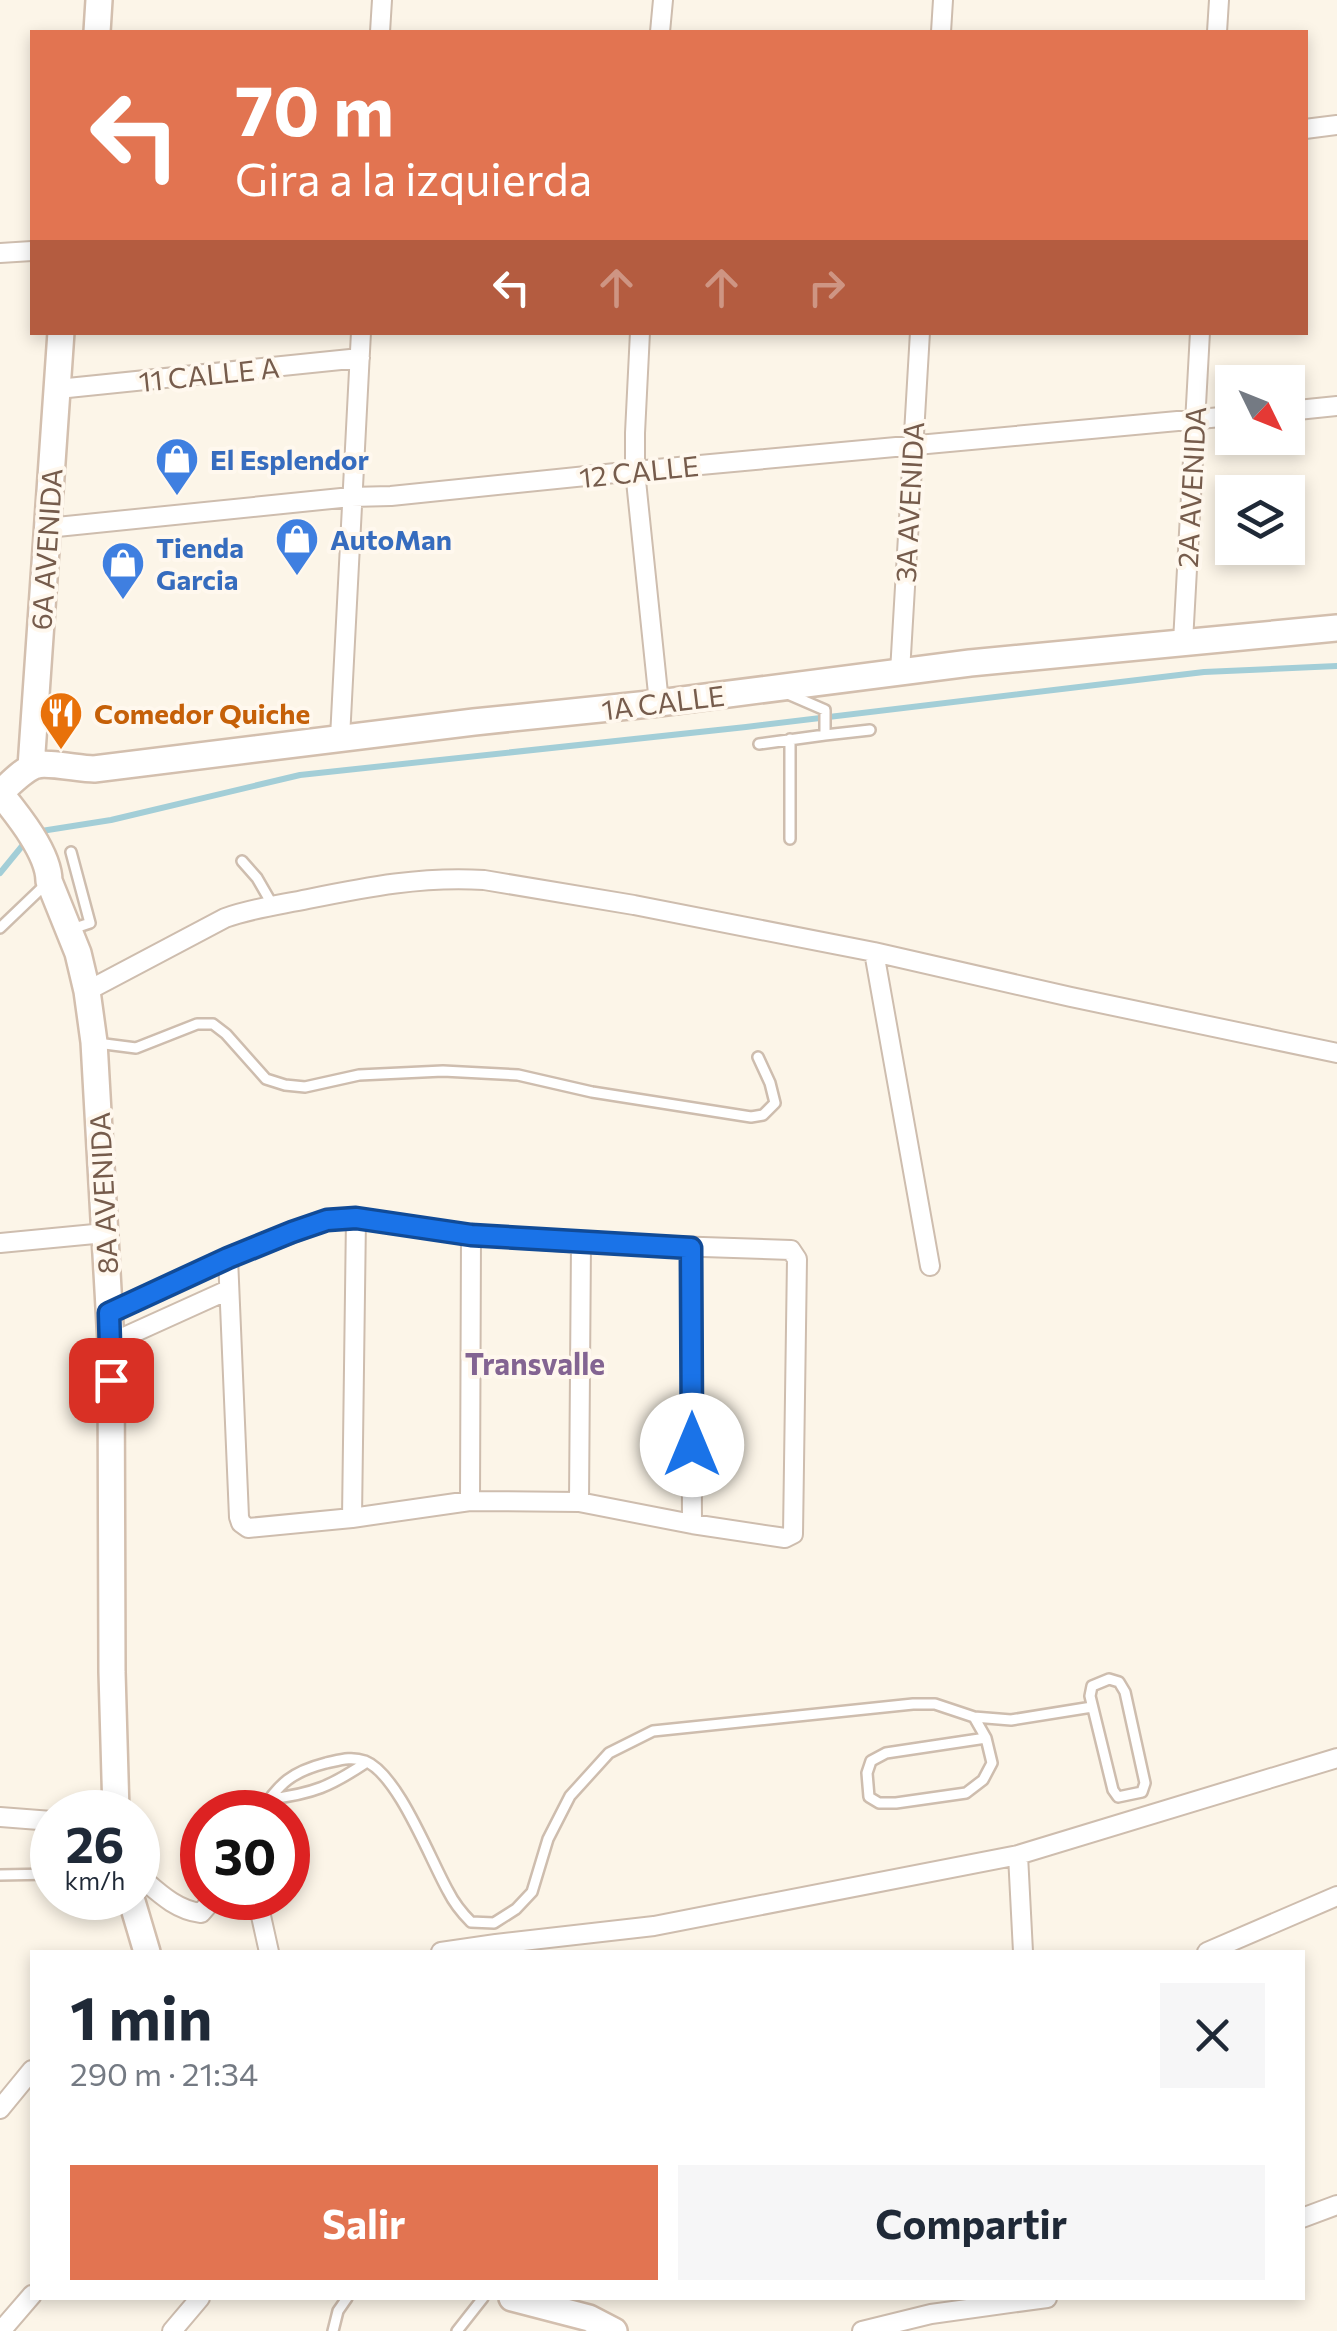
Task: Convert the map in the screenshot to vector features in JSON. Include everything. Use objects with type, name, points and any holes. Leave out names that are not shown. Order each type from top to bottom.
[{"type":"street","points":[[82,30],[84,0]]},
{"type":"street","points":[[97,30],[99,0]]},
{"type":"street","points":[[380,30],[382,0]]},
{"type":"street","points":[[660,30],[663,0]]},
{"type":"street","points":[[941,30],[943,0]]},
{"type":"street","points":[[1218,30],[1219,0]]},
{"type":"street","points":[[1308,129],[1337,126]]},
{"type":"street","points":[[0,254],[30,251]]},
{"type":"street","name":"6A AVENIDA","points":[[61,335],[65,388]]},
{"type":"street","name":"6A AVENIDA","points":[[38,765],[65,388],[75,335]]},
{"type":"street","points":[[340,738],[361,335]]},
{"type":"street","points":[[640,335],[635,470],[659,703]]},
{"type":"street","name":"3A AVENIDA","points":[[900,672],[920,335]]},
{"type":"street","name":"2A AVENIDA","points":[[1183,642],[1200,335]]},
{"type":"street","name":"11 CALLE A","points":[[65,388],[360,358]]},
{"type":"street","points":[[1305,409],[1337,406]]},
{"type":"street","name":"12 CALLE","points":[[54,528],[1215,418]]},
{"type":"street","name":"1A CALLE","points":[[38,765],[94,769],[1011,658],[1337,628]]},
{"type":"street","points":[[0,793],[38,765]]},
{"type":"street","name":"8A AVENIDA","points":[[0,793],[46,874],[70,930],[87,992],[94,1042],[110,1343],[115,1790]]},
{"type":"street","points":[[87,992],[249,909],[419,879],[484,880],[874,952],[1070,998],[1337,1052]]},
{"type":"street","points":[[874,952],[930,1266]]},
{"type":"street","points":[[352,1518],[356,1218]]},
{"type":"street","points":[[109,1313],[228,1258],[327,1220],[356,1218],[471,1235],[582,1243],[791,1250],[798,1259],[793,1534],[785,1538],[578,1502],[470,1501],[248,1528],[239,1517],[228,1258]]},
{"type":"street","points":[[0,1243],[105,1233]]},
{"type":"street","points":[[470,1501],[471,1235]]},
{"type":"street","points":[[578,1502],[582,1243]]},
{"type":"street","points":[[691,1248],[692,1524]]},
{"type":"street","points":[[110,1343],[228,1290]]},
{"type":"street","points":[[456,1950],[654,1926],[1018,1855],[1337,1758]]},
{"type":"street","points":[[0,1818],[30,1819]]},
{"type":"street","points":[[1018,1855],[1023,1950]]},
{"type":"street","points":[[1212,1950],[1337,1896]]},
{"type":"street","points":[[138,1920],[146,1950]]},
{"type":"street","points":[[262,1920],[269,1950]]},
{"type":"street","points":[[0,2109],[30,2072]]},
{"type":"street","points":[[1305,2217],[1337,2205]]},
{"type":"street","points":[[1,2331],[30,2297]]},
{"type":"street","points":[[172,2331],[198,2300]]},
{"type":"street","points":[[520,2300],[588,2318],[614,2331]]},
{"type":"street","points":[[912,2300],[912,2319]]},
{"type":"street","points":[[862,2331],[1034,2300]]},
{"type":"lane","points":[[772,689],[825,710],[826,731]]},
{"type":"lane","points":[[759,744],[826,731],[870,730]]},
{"type":"lane","points":[[790,739],[790,839]]},
{"type":"lane","points":[[70,930],[90,923],[71,852]]},
{"type":"lane","points":[[242,862],[272,904]]},
{"type":"lane","points":[[0,928],[46,874]]},
{"type":"lane","points":[[94,1042],[136,1048],[196,1024],[213,1024],[266,1079],[285,1086],[306,1087],[359,1075],[443,1070],[518,1075],[592,1092],[751,1116],[764,1115],[775,1103],[758,1057]]},
{"type":"lane","points":[[1109,1679],[1119,1682],[1125,1692],[1141,1765],[1142,1792],[1118,1797],[1113,1790],[1092,1707],[1092,1686],[1109,1679]]},
{"type":"lane","points":[[276,1790],[285,1779],[306,1768],[350,1758],[367,1762],[388,1780],[459,1910],[471,1922],[494,1923],[516,1909],[532,1892],[548,1839],[570,1796],[609,1753],[653,1730],[913,1704],[935,1704],[974,1717],[1011,1720],[1092,1707]]},
{"type":"lane","points":[[974,1717],[986,1738],[992,1763],[983,1780],[966,1794],[896,1804],[880,1803],[870,1797],[867,1774],[871,1761],[886,1753],[986,1738]]},
{"type":"lane","points":[[310,1792],[338,1782],[367,1762]]},
{"type":"lane","points":[[0,1875],[30,1874]]},
{"type":"lane","points":[[333,2331],[345,2300]]},
{"type":"lane","points":[[457,2331],[480,2300]]},
{"type":"waterway","points":[[35,832],[111,820],[300,775],[1204,672],[1337,666]]},
{"type":"waterway","points":[[0,873],[27,840]]},
{"type":"place","name":"El Esplendor","points":[[177,497]]},
{"type":"place","name":"AutoMan","points":[[297,577]]},
{"type":"place","name":"Tienda Garcia","points":[[123,601]]},
{"type":"place","name":"Comedor Quiche","points":[[61,751]]},
{"type":"district","name":"Transvalle","points":[[535,1362]]},
{"type":"route","points":[[111,1380],[109,1313],[228,1258],[327,1220],[356,1218],[471,1235],[691,1248],[692,1445]]}]
